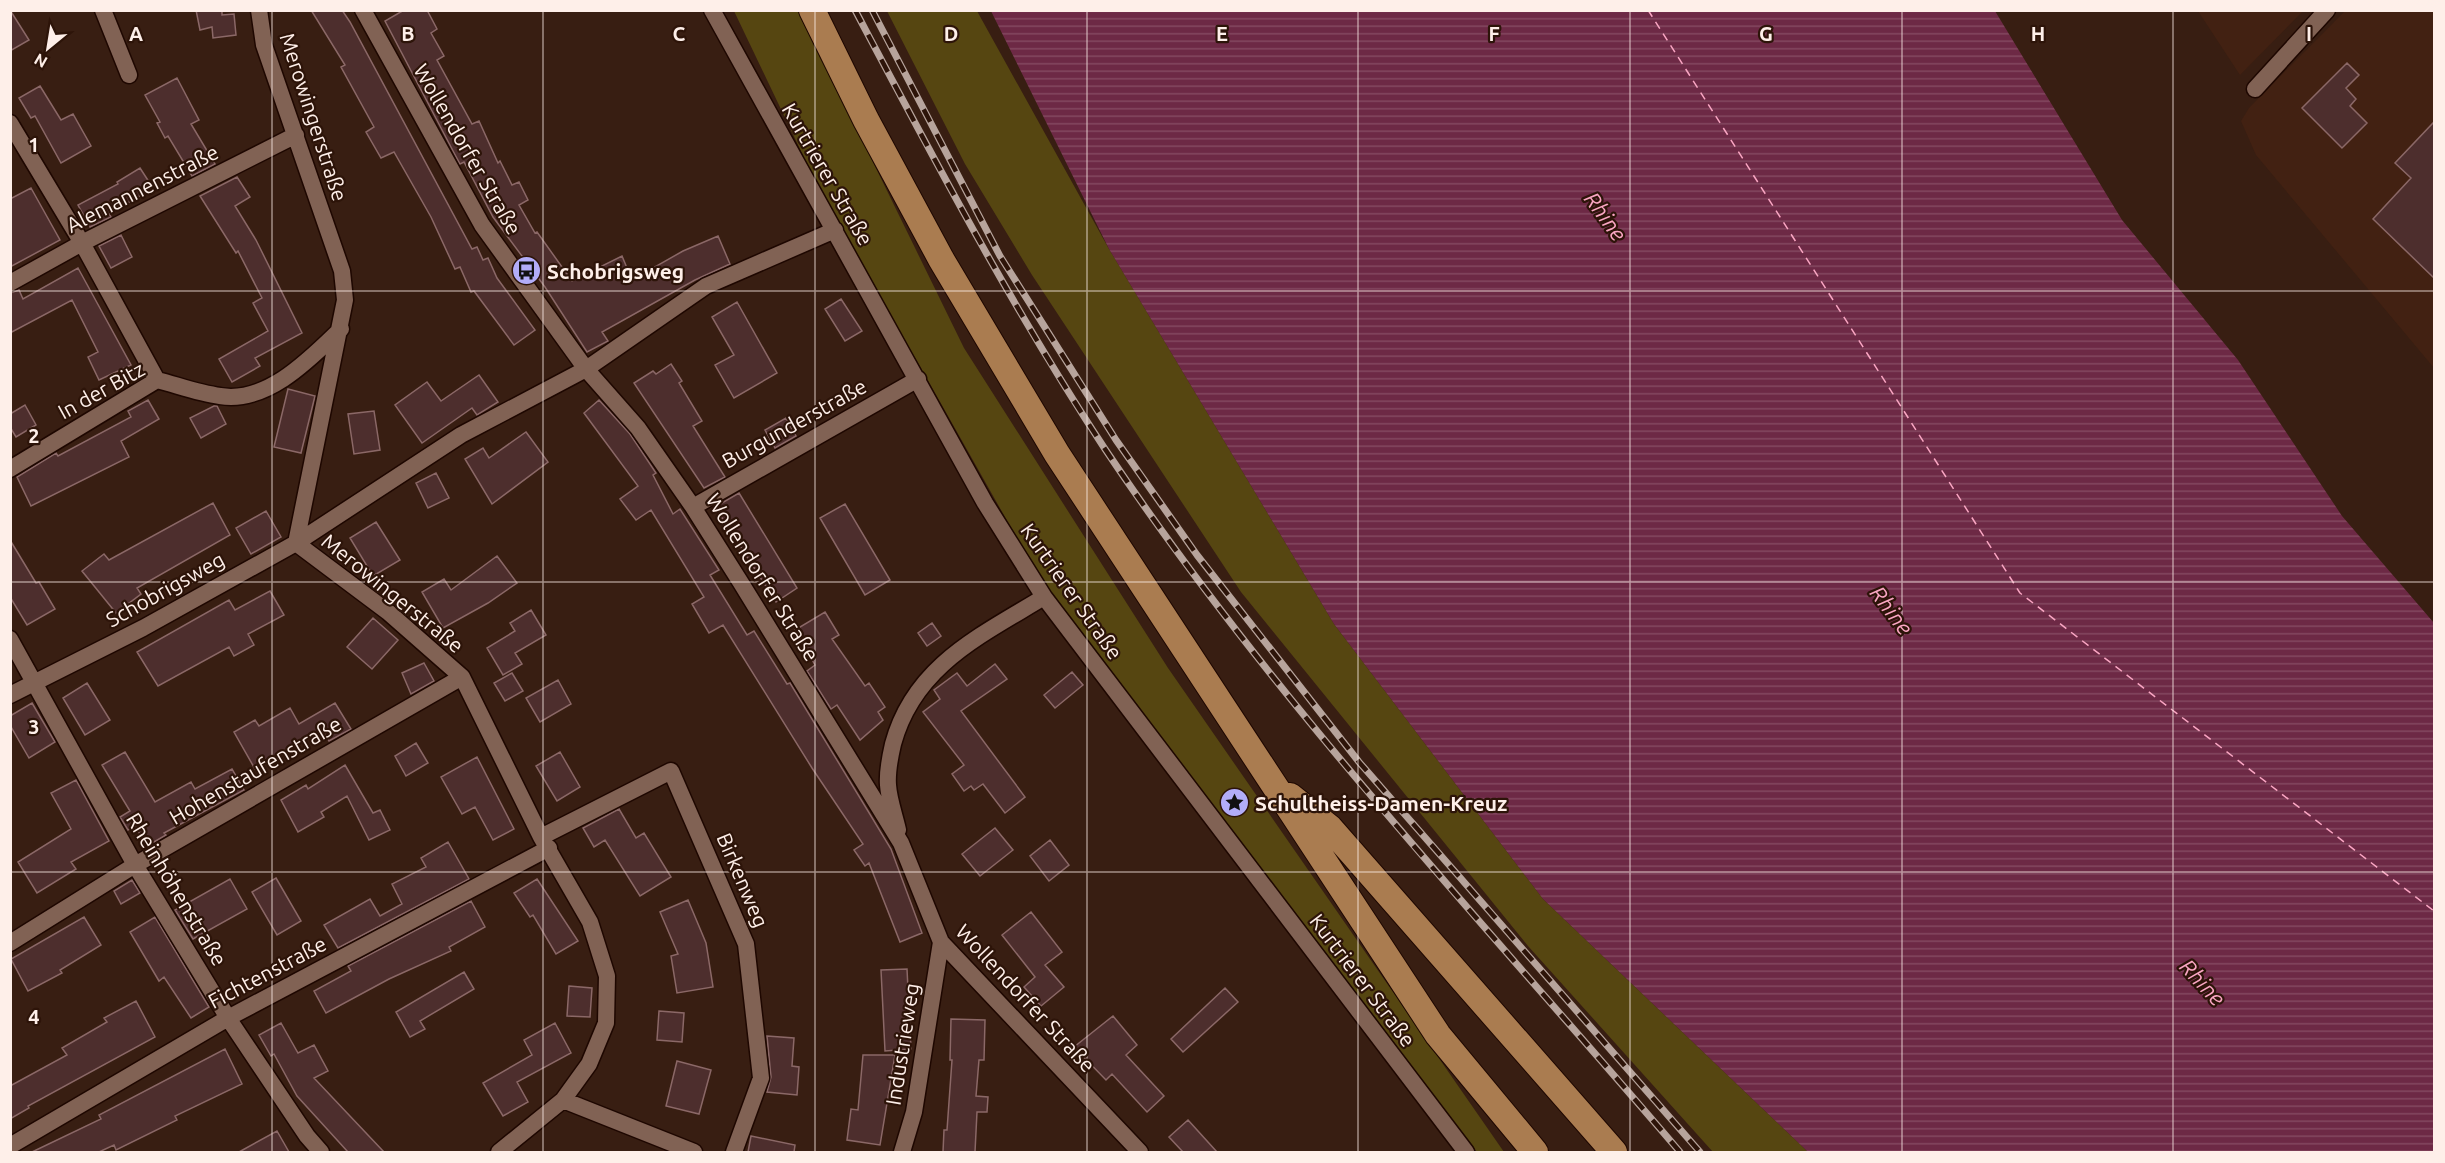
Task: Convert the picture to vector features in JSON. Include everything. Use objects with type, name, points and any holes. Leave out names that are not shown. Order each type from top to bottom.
[{"type":"main road","points":[[812,10],[872,130],[997,356],[1057,454],[1438,1035],[1506,1120],[1535,1152]]},
{"type":"main road","points":[[1271,780],[1330,828],[1614,1152]]},
{"type":"main road","points":[[1506,1120],[1523,1152]]},
{"type":"street","points":[[103,10],[129,75]]},
{"type":"street","name":"Merowingerstraße","points":[[259,10],[264,45],[342,271],[345,300],[342,329],[296,543],[388,612],[462,677],[545,842],[590,922],[607,976],[606,1023],[589,1064],[563,1100],[499,1152]]},
{"type":"street","name":"Kurtrierer Straße","points":[[712,10],[985,503],[1044,597],[1466,1152]]},
{"type":"street","points":[[2255,89],[2327,10]]},
{"type":"street","name":"Wollendorfer Straße","points":[[365,12],[482,225],[586,369],[638,428],[693,507],[901,843],[941,942],[1140,1152]]},
{"type":"street","points":[[10,123],[82,243],[157,380]]},
{"type":"street","name":"Alemannenstraße","points":[[10,283],[82,243],[296,135]]},
{"type":"street","name":"Schobrigsweg","points":[[10,695],[143,628],[296,543],[460,435],[586,369],[706,286],[835,230]]},
{"type":"street","name":"In der Bitz","points":[[10,469],[157,380],[222,397],[254,394],[285,378],[342,329]]},
{"type":"street","name":"Burgunderstraße","points":[[693,507],[918,379]]},
{"type":"street","points":[[901,843],[888,784],[890,757],[898,727],[925,680],[968,643],[1044,597]]},
{"type":"street","name":"Rheinhöhenstraße","points":[[10,639],[135,865],[228,1018],[307,1136],[321,1152]]},
{"type":"street","name":"Hohenstaufenstraße","points":[[10,943],[135,865],[462,677]]},
{"type":"street","name":"Birkenweg","points":[[545,842],[671,771],[746,944],[761,1078],[734,1152]]},
{"type":"street","name":"Fichtenstraße","points":[[10,1146],[228,1018],[545,842]]},
{"type":"street","name":"Industrieweg","points":[[902,1152],[914,1112],[941,942]]},
{"type":"street","points":[[563,1100],[694,1152]]},
{"type":"shaded area","points":[[734,11],[799,11],[964,348],[1168,668],[1504,1152],[1477,1152],[1045,588],[917,361],[843,239]]},
{"type":"shaded area","points":[[887,11],[977,11],[1109,249],[1334,624],[1543,899],[1808,1152],[1713,1152],[1528,946],[1241,592],[1032,275],[965,164]]},
{"type":"shaded area","points":[[2198,11],[2303,11],[2240,75]]},
{"type":"shaded area","points":[[2345,11],[2434,11],[2434,368],[2256,155],[2241,121],[2249,108]]},
{"type":"water","name":"Rhine","points":[[991,11],[1995,11],[2122,220],[2238,360],[2342,516],[2434,623],[2434,1152],[1808,1152],[1543,899],[1334,624],[1109,249]]},
{"type":"building","points":[[10,10],[29,40],[10,51]]},
{"type":"building","points":[[196,10],[222,10],[222,15],[234,14],[236,35],[213,38],[212,27],[200,30]]},
{"type":"building","points":[[311,10],[342,10],[350,22],[472,249],[477,247],[483,260],[488,258],[497,278],[535,330],[514,345],[474,291],[471,292],[460,267],[455,269],[431,217],[394,152],[381,158],[366,132],[374,127],[341,67],[345,65]]},
{"type":"building","points":[[404,10],[427,10],[437,29],[431,33],[444,56],[437,60],[472,124],[479,121],[498,163],[500,161],[512,185],[519,182],[528,200],[519,205],[535,233],[537,232],[572,281],[622,256],[632,280],[683,251],[718,236],[730,264],[695,280],[602,332],[608,341],[587,352],[545,287],[493,217],[464,162],[460,164],[385,21]]},
{"type":"building","points":[[2347,63],[2359,75],[2346,88],[2356,99],[2350,106],[2367,123],[2342,148],[2302,108]]},
{"type":"building","points":[[177,78],[199,120],[191,124],[215,164],[192,176],[168,136],[165,138],[157,123],[160,122],[145,95]]},
{"type":"building","points":[[40,86],[61,120],[73,114],[91,146],[61,163],[35,116],[31,118],[19,98]]},
{"type":"building","points":[[2434,122],[2434,278],[2373,219],[2411,178],[2395,163]]},
{"type":"building","points":[[140,168],[153,188],[109,214],[111,217],[90,227],[78,205],[118,184],[117,182]]},
{"type":"building","points":[[237,177],[250,197],[235,206],[256,240],[302,333],[255,358],[260,366],[232,382],[219,359],[268,331],[253,303],[262,298],[238,251],[236,253],[200,196]]},
{"type":"building","points":[[31,188],[60,240],[10,267],[10,199]]},
{"type":"building","points":[[121,235],[132,257],[111,268],[99,246]]},
{"type":"building","points":[[78,268],[131,365],[99,380],[88,357],[98,352],[72,300],[10,333],[10,293],[19,290],[23,299]]},
{"type":"building","points":[[841,299],[862,331],[845,341],[825,309]]},
{"type":"building","points":[[737,302],[777,373],[734,398],[715,365],[734,355],[712,317]]},
{"type":"building","points":[[671,364],[682,381],[679,383],[702,421],[693,426],[725,477],[704,488],[634,383],[653,371],[656,374]]},
{"type":"building","points":[[479,375],[498,402],[477,415],[472,408],[422,443],[395,405],[427,382],[441,401]]},
{"type":"building","points":[[288,389],[315,396],[301,453],[274,447]]},
{"type":"building","points":[[148,400],[159,419],[121,441],[129,457],[31,506],[17,477],[56,453],[58,456],[131,417],[128,411]]},
{"type":"building","points":[[599,400],[630,434],[656,473],[653,475],[673,514],[680,509],[719,570],[710,575],[747,635],[754,631],[787,684],[790,683],[868,811],[891,849],[922,933],[900,942],[869,863],[865,866],[854,850],[863,844],[812,768],[723,625],[709,633],[692,604],[704,597],[651,510],[636,520],[620,499],[638,486],[584,413]]},
{"type":"building","points":[[25,405],[36,425],[16,437],[10,427],[10,414]]},
{"type":"building","points":[[217,406],[226,424],[201,438],[190,418]]},
{"type":"building","points":[[374,411],[380,450],[354,454],[348,414]]},
{"type":"building","points":[[786,418],[796,436],[775,448],[765,430]]},
{"type":"building","points":[[526,432],[548,462],[492,504],[465,459],[483,448],[489,458]]},
{"type":"building","points":[[436,473],[449,498],[428,508],[416,483]]},
{"type":"building","points":[[739,493],[797,588],[776,602],[715,507]]},
{"type":"building","points":[[213,503],[230,535],[137,588],[141,594],[116,613],[82,571],[104,554],[109,560]]},
{"type":"building","points":[[845,504],[890,580],[865,595],[820,518]]},
{"type":"building","points":[[266,511],[281,537],[251,554],[236,528]]},
{"type":"building","points":[[376,522],[400,560],[373,576],[350,538]]},
{"type":"building","points":[[10,540],[55,609],[27,625],[10,597]]},
{"type":"building","points":[[497,556],[517,583],[488,603],[443,628],[422,592],[444,579],[451,590]]},
{"type":"building","points":[[270,591],[284,615],[248,634],[254,645],[234,656],[229,647],[158,686],[137,652],[229,600],[235,610]]},
{"type":"building","points":[[531,610],[546,635],[515,653],[522,664],[503,675],[487,648],[515,631],[510,623]]},
{"type":"building","points":[[825,612],[839,635],[832,639],[865,686],[869,683],[885,707],[878,712],[883,720],[860,740],[837,705],[831,709],[807,671],[815,665],[795,630]]},
{"type":"building","points":[[373,618],[398,640],[372,669],[347,647]]},
{"type":"building","points":[[932,623],[941,636],[927,646],[918,633]]},
{"type":"building","points":[[424,663],[434,681],[411,694],[402,673]]},
{"type":"building","points":[[995,664],[1007,679],[961,711],[1025,797],[1005,813],[983,784],[974,790],[971,786],[964,791],[952,774],[964,765],[923,712],[940,699],[934,690],[957,673],[967,686]]},
{"type":"building","points":[[1072,672],[1083,685],[1055,708],[1044,695]]},
{"type":"building","points":[[512,673],[523,691],[505,701],[494,683]]},
{"type":"building","points":[[558,680],[571,704],[540,722],[526,698]]},
{"type":"building","points":[[87,683],[110,720],[85,735],[63,698]]},
{"type":"building","points":[[32,703],[55,742],[29,758],[10,725],[10,716]]},
{"type":"building","points":[[335,703],[351,729],[329,741],[323,730],[255,769],[234,732],[255,720],[259,726],[290,708],[299,724]]},
{"type":"building","points":[[416,743],[428,763],[406,776],[395,756]]},
{"type":"building","points":[[125,752],[155,802],[191,782],[195,789],[232,769],[244,790],[164,833],[166,835],[147,846],[135,826],[128,830],[120,817],[130,811],[102,765]]},
{"type":"building","points":[[560,752],[580,787],[557,801],[536,766]]},
{"type":"building","points":[[477,757],[514,829],[493,840],[475,807],[462,814],[441,777]]},
{"type":"building","points":[[345,765],[373,813],[380,810],[390,830],[369,840],[347,796],[321,812],[324,817],[298,832],[281,800],[306,785],[308,789]]},
{"type":"building","points":[[76,780],[109,841],[71,862],[76,869],[37,893],[18,862],[71,829],[51,793]]},
{"type":"building","points":[[619,809],[636,838],[644,833],[671,877],[640,896],[605,840],[594,847],[583,828]]},
{"type":"building","points":[[995,828],[1013,850],[980,876],[962,854]]},
{"type":"building","points":[[1050,840],[1069,865],[1049,881],[1030,856]]},
{"type":"building","points":[[448,842],[469,879],[338,948],[324,925],[370,899],[380,916],[402,904],[392,884],[426,867],[421,858]]},
{"type":"building","points":[[276,878],[301,921],[277,935],[252,892]]},
{"type":"building","points":[[230,879],[247,909],[193,939],[175,910]]},
{"type":"building","points":[[537,879],[578,941],[556,954],[533,915],[530,917],[514,893]]},
{"type":"building","points":[[132,880],[140,893],[121,904],[114,891]]},
{"type":"building","points":[[688,900],[706,943],[713,987],[677,993],[671,956],[678,954],[660,912]]},
{"type":"building","points":[[471,901],[485,927],[449,947],[451,951],[389,979],[326,1013],[314,991],[351,971],[348,966]]},
{"type":"building","points":[[1031,912],[1062,952],[1045,965],[1064,987],[1041,1006],[1024,987],[1035,977],[1002,935]]},
{"type":"building","points":[[84,917],[101,945],[60,970],[62,973],[28,991],[11,959]]},
{"type":"building","points":[[155,917],[209,1007],[191,1018],[164,977],[159,981],[130,932]]},
{"type":"building","points":[[907,969],[911,1049],[885,1051],[881,970]]},
{"type":"building","points":[[464,972],[474,989],[420,1021],[425,1029],[410,1037],[396,1012]]},
{"type":"building","points":[[569,986],[592,988],[590,1017],[567,1016]]},
{"type":"building","points":[[1225,988],[1238,1002],[1183,1052],[1171,1039]]},
{"type":"building","points":[[136,1001],[155,1037],[28,1106],[29,1108],[10,1119],[10,1086],[67,1055],[62,1048],[107,1022],[104,1018]]},
{"type":"building","points":[[659,1011],[684,1013],[682,1042],[657,1040]]},
{"type":"building","points":[[1113,1016],[1137,1045],[1126,1055],[1164,1096],[1147,1112],[1112,1074],[1106,1080],[1074,1047]]},
{"type":"building","points":[[951,1019],[985,1020],[984,1060],[979,1060],[976,1096],[988,1097],[987,1112],[977,1112],[975,1152],[943,1152],[944,1130],[947,1130],[952,1060],[950,1060]]},
{"type":"building","points":[[281,1023],[298,1053],[314,1045],[328,1071],[314,1078],[384,1152],[348,1152],[297,1096],[274,1054],[271,1056],[259,1035]]},
{"type":"building","points":[[555,1023],[571,1053],[517,1082],[528,1102],[503,1116],[483,1083],[532,1055],[524,1040]]},
{"type":"building","points":[[767,1036],[794,1038],[792,1066],[799,1067],[797,1095],[767,1092],[771,1077]]},
{"type":"building","points":[[225,1049],[242,1084],[175,1116],[177,1120],[116,1150],[114,1145],[99,1152],[32,1152],[101,1119],[99,1115]]},
{"type":"building","points":[[863,1055],[895,1055],[880,1145],[847,1140],[851,1109],[858,1110]]},
{"type":"building","points":[[677,1061],[711,1070],[699,1114],[666,1106]]},
{"type":"building","points":[[1188,1120],[1217,1152],[1183,1152],[1169,1137]]},
{"type":"building","points":[[277,1131],[289,1152],[239,1152]]},
{"type":"building","points":[[751,1136],[795,1145],[794,1152],[748,1152]]},
{"type":"ferry route","points":[[1648,10],[2020,593],[2434,911]]},
{"type":"railway","points":[[855,10],[914,122],[1038,342],[1105,449],[1170,542],[1239,633],[1382,809],[1680,1152]]},
{"type":"railway","points":[[872,10],[1000,256],[1116,440],[1197,555],[1359,762],[1700,1152]]},
{"type":"place","name":"Schobrigsweg","points":[[526,271]]},
{"type":"place","name":"Schultheiss-Damen-Kreuz","points":[[1234,803]]}]
